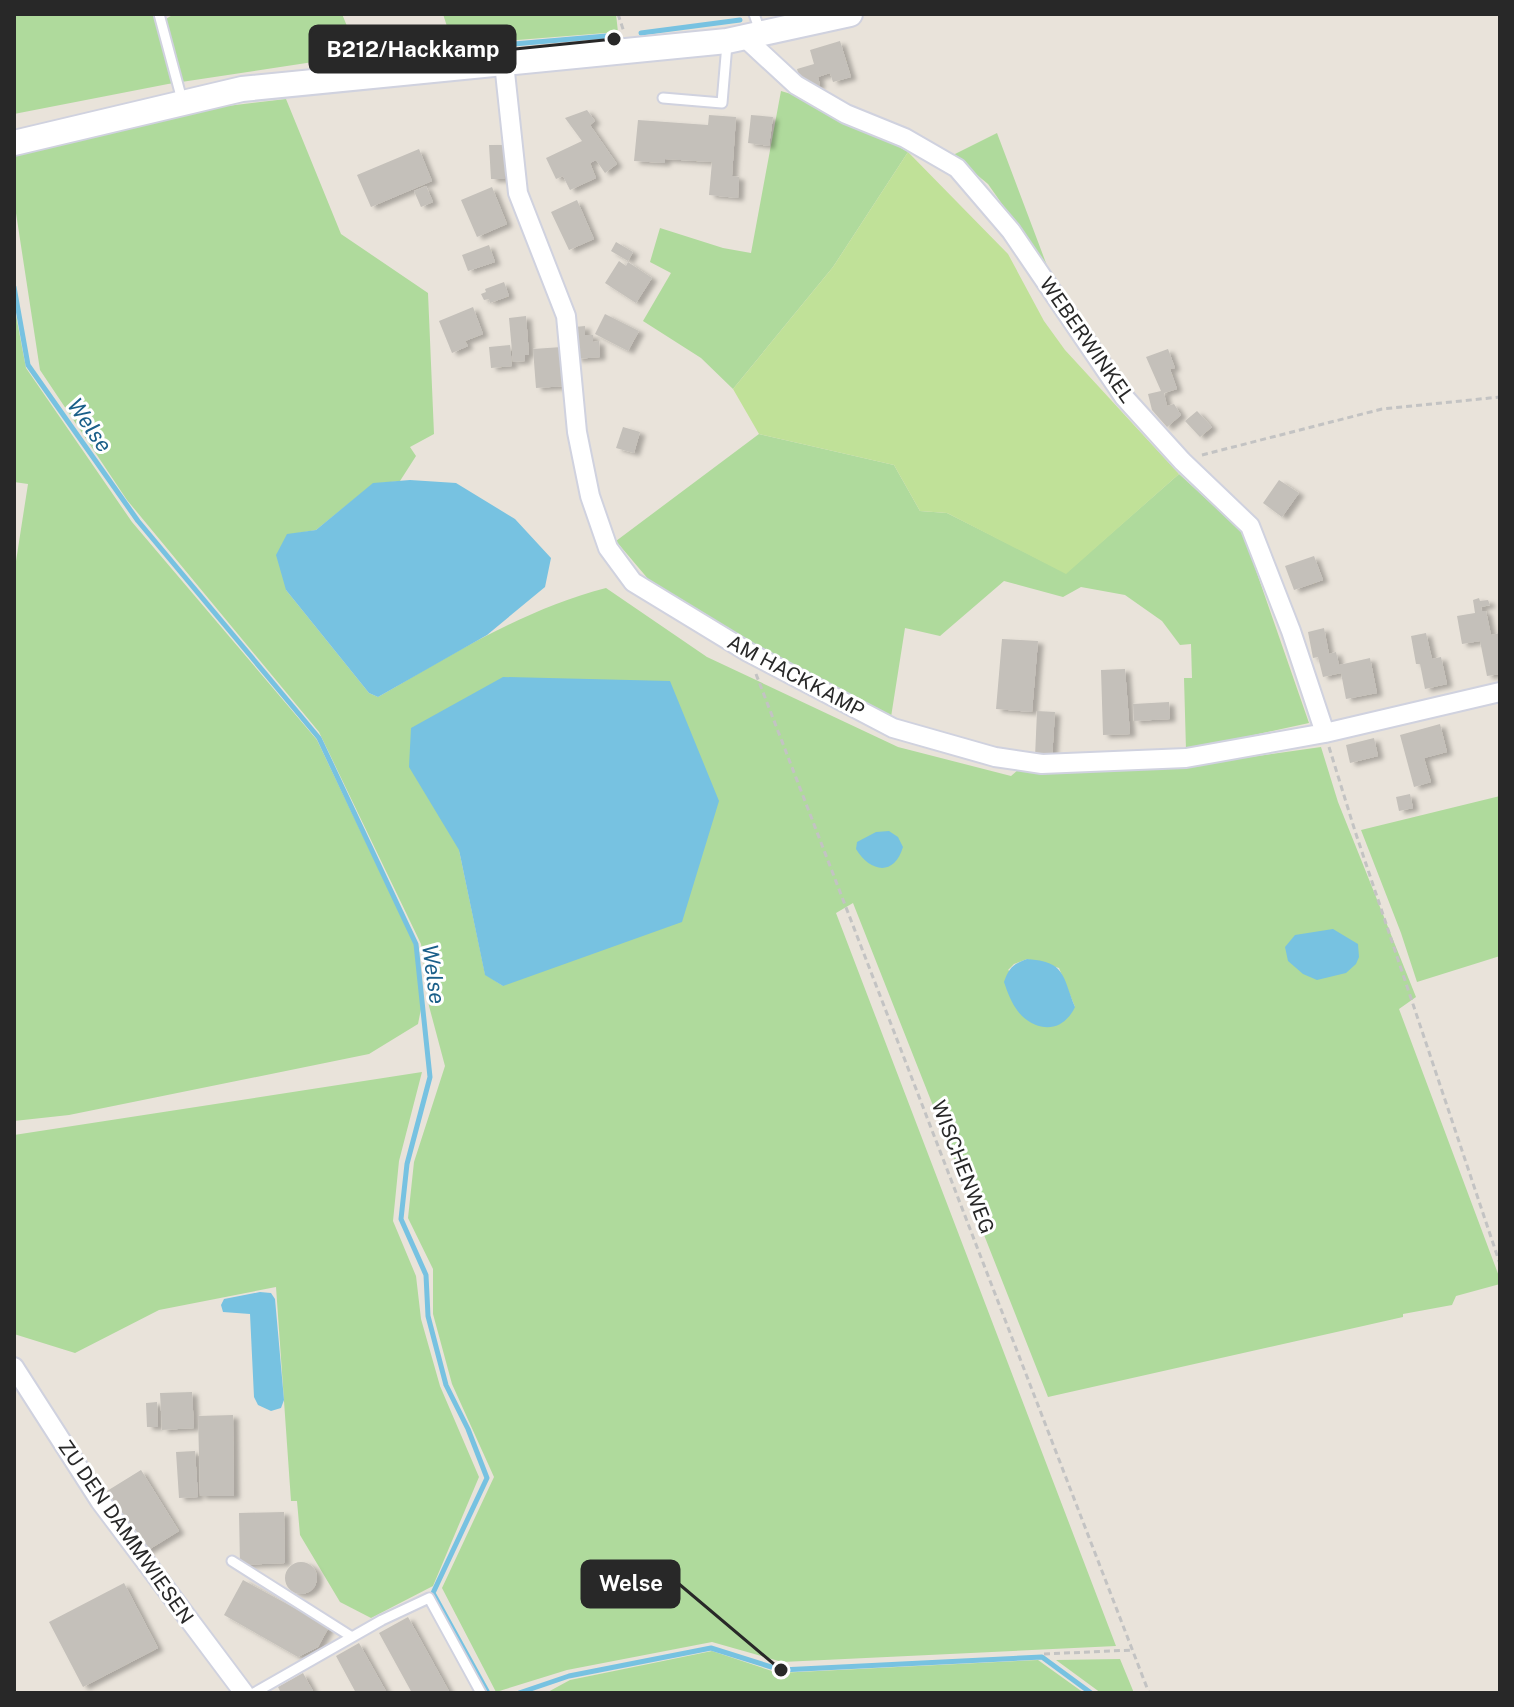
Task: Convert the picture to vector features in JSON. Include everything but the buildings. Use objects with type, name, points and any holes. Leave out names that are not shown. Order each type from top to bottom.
[{"type":"main road","points":[[14,143],[242,89],[504,63],[747,32],[850,14]]},
{"type":"street","name":"WEBERWINKEL","points":[[747,32],[796,85],[846,114],[905,138],[957,168],[1011,231],[1124,397],[1182,461],[1250,526],[1291,631],[1325,733]]},
{"type":"street","name":"AM HACKKAMP","points":[[504,63],[518,193],[566,316],[577,432],[590,496],[608,548],[633,582],[748,652],[893,728],[995,757],[1042,764],[1186,758],[1325,733],[1500,692]]},
{"type":"street","name":"ZU DEN DAMMWIESEN","points":[[14,1367],[100,1501],[244,1693]]},
{"type":"lane","points":[[159,14],[183,103]]},
{"type":"lane","points":[[663,98],[722,103],[747,32]]},
{"type":"lane","points":[[232,1561],[352,1637]]},
{"type":"lane","points":[[254,1693],[352,1637],[432,1597],[481,1693]]},
{"type":"path","points":[[1182,461],[1382,409],[1500,397]]},
{"type":"path","name":"WISCHENWEG","points":[[748,652],[1149,1693]]},
{"type":"path","points":[[1325,733],[1500,1264]]},
{"type":"path","points":[[1044,1654],[1133,1650]]},
{"type":"green space","points":[[14,14],[153,14],[156,25],[174,14],[342,14],[359,55],[168,84],[14,114]]},
{"type":"green space","points":[[443,14],[616,14],[618,32],[453,45]]},
{"type":"green space","points":[[781,91],[824,104],[908,152],[833,267],[733,389],[701,358],[643,321],[671,273],[650,262],[660,228],[723,248],[751,253]]},
{"type":"green space","points":[[286,99],[341,234],[428,293],[434,434],[410,447],[416,456],[400,481],[373,484],[316,530],[287,535],[286,590],[369,693],[378,697],[517,621],[545,608],[606,588],[707,657],[898,747],[1011,776],[1018,770],[1186,766],[1321,747],[1338,802],[1416,997],[1399,1009],[1500,1279],[1500,1284],[1456,1296],[1452,1305],[1048,1397],[853,903],[836,913],[1116,1646],[782,1662],[712,1642],[567,1670],[496,1692],[442,1588],[494,1477],[452,1384],[433,1314],[433,1269],[408,1218],[414,1162],[445,1066],[429,1006],[421,944],[319,732],[127,500],[40,370],[14,200],[14,155],[178,112]],"holes":[[[459,850],[503,986],[485,974]],[[1027,959],[1059,968],[1075,1007],[1008,970]]]},
{"type":"green space","points":[[997,133],[1049,271],[988,184],[953,155]]},
{"type":"green space","points":[[908,152],[1008,254],[1044,321],[1065,350],[1179,474],[1066,574],[947,513],[920,511],[894,465],[759,434],[733,389],[833,267]]},
{"type":"green space","points":[[14,305],[26,368],[132,522],[317,740],[415,945],[421,1009],[418,1024],[369,1054],[69,1115],[14,1121],[14,574],[28,484],[14,482]]},
{"type":"green space","points":[[759,434],[894,465],[920,511],[947,513],[1066,573],[1179,474],[1243,533],[1309,723],[1186,750],[1184,678],[1192,678],[1191,644],[1180,645],[1162,621],[1125,595],[1081,587],[1063,597],[1004,581],[940,636],[905,628],[891,717],[720,629],[649,580],[616,541]]},
{"type":"green space","points":[[1500,796],[1500,956],[1417,982],[1361,830]]},
{"type":"green space","points":[[422,1072],[399,1161],[393,1221],[416,1276],[421,1319],[440,1386],[479,1477],[433,1586],[371,1618],[340,1602],[300,1535],[297,1501],[291,1501],[276,1287],[159,1310],[75,1353],[14,1334],[14,1135]]},
{"type":"green space","points":[[712,1651],[778,1673],[1038,1660],[1084,1693],[546,1693],[570,1680]]},
{"type":"green space","points":[[1120,1659],[1134,1693],[1101,1693],[1056,1660]]},
{"type":"water","points":[[410,480],[456,483],[515,519],[551,558],[545,587],[487,635],[378,697],[369,693],[286,590],[276,555],[287,534],[316,530],[373,483]]},
{"type":"water","points":[[503,677],[670,681],[719,801],[682,922],[503,986],[485,975],[459,850],[409,767],[411,728]]},
{"type":"water","points":[[889,831],[898,837],[903,847],[899,857],[888,867],[868,863],[856,849],[857,842],[876,832]]},
{"type":"water","points":[[1333,929],[1358,944],[1359,957],[1346,973],[1317,980],[1303,974],[1288,961],[1285,947],[1295,935]]},
{"type":"water","points":[[1027,959],[1049,963],[1061,972],[1075,1007],[1059,1025],[1045,1027],[1030,1022],[1011,1000],[1004,982],[1012,967]]},
{"type":"water","points":[[271,1293],[275,1299],[284,1400],[281,1408],[271,1411],[258,1405],[254,1397],[250,1314],[223,1312],[221,1305],[224,1299]]},
{"type":"waterway","points":[[641,33],[740,20]]},
{"type":"waterway","points":[[457,49],[618,35]]},
{"type":"waterway","name":"Welse","points":[[14,287],[28,365],[138,521],[319,738],[416,944],[430,1077],[407,1164],[401,1219],[426,1275],[428,1316],[446,1385],[487,1478],[433,1593],[488,1693]]},
{"type":"waterway","name":"Welse","points":[[519,1693],[569,1676],[711,1648],[781,1670],[1042,1657],[1091,1693]]},
{"type":"place","name":"B212/Hackkamp","points":[[614,39]]},
{"type":"place","name":"Welse","points":[[781,1670]]}]
